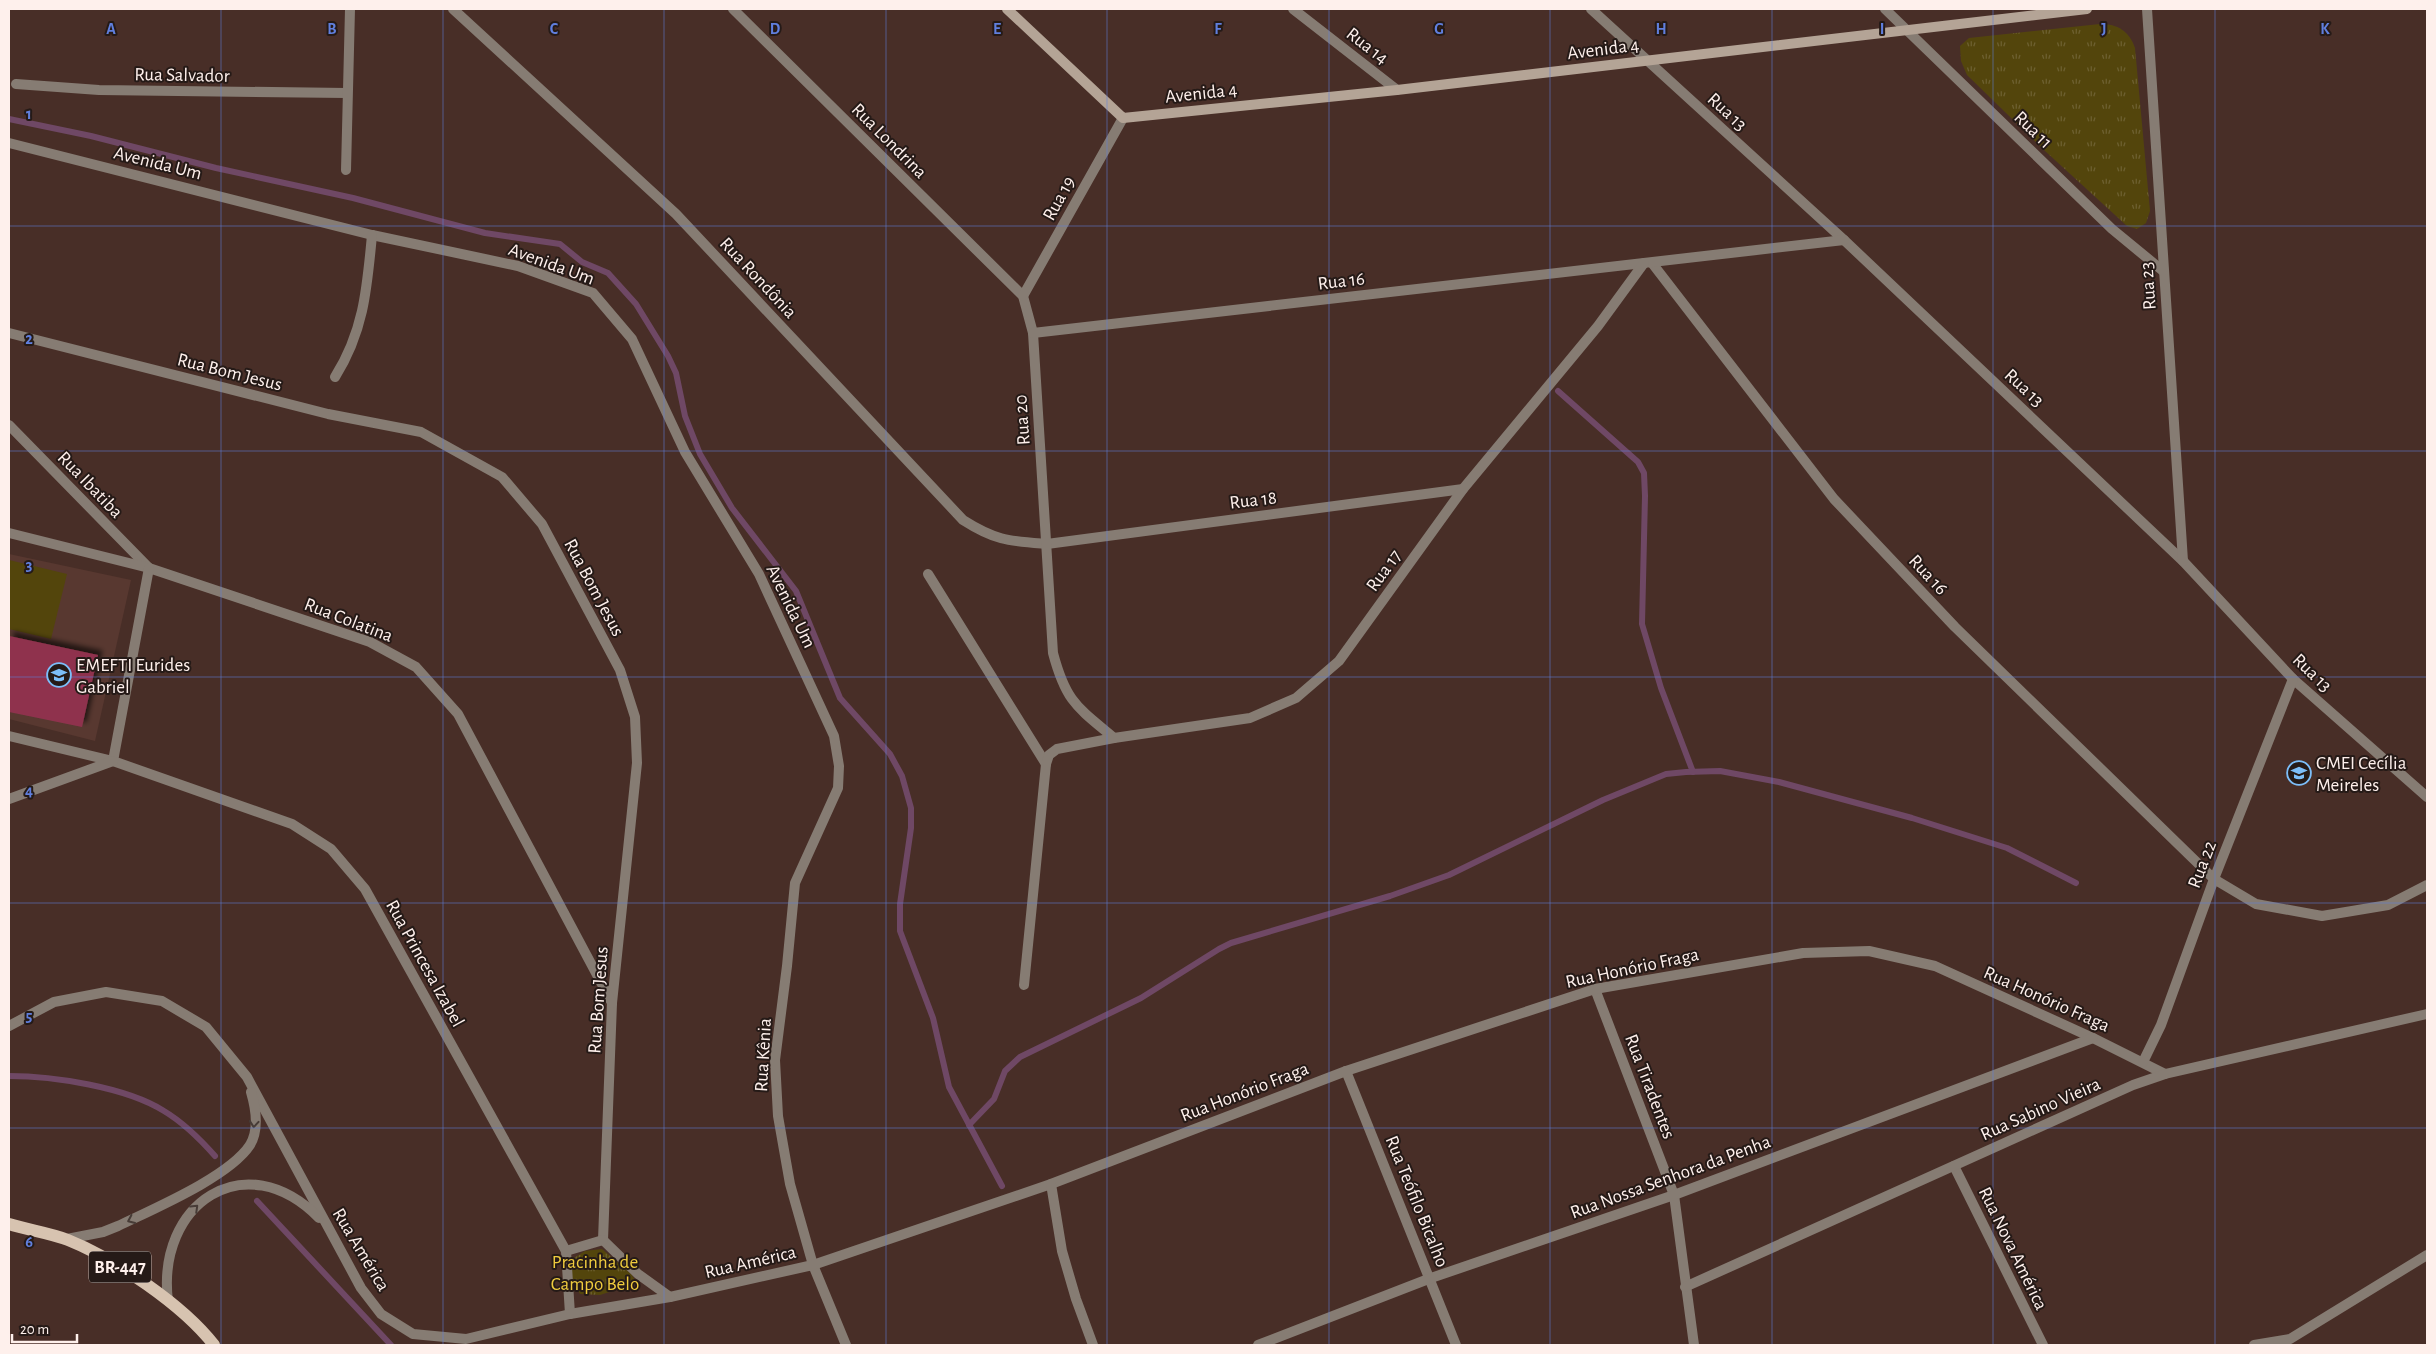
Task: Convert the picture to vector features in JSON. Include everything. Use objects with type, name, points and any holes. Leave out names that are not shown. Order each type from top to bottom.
[{"type":"main road","name":"BR-447","points":[[9,1224],[67,1240],[124,1269],[168,1301],[213,1344]]},
{"type":"street","points":[[346,170],[350,9]]},
{"type":"street","name":"Rua Rondônia","points":[[453,9],[676,214],[963,520],[986,534],[1010,541],[1047,544]]},
{"type":"street","name":"Rua Londrina","points":[[733,9],[1023,296]]},
{"type":"street","points":[[1008,9],[1123,118]]},
{"type":"street","name":"Rua 14","points":[[1293,9],[1397,90]]},
{"type":"street","name":"Rua 13","points":[[1592,9],[1844,240],[2184,561],[2293,679],[2427,797]]},
{"type":"street","name":"Rua 11","points":[[1885,9],[2112,229],[2163,272]]},
{"type":"street","name":"Avenida 4","points":[[1123,118],[1397,90],[2087,9]]},
{"type":"street","name":"Rua 23","points":[[2147,9],[2163,272],[2184,561]]},
{"type":"street","name":"Rua Salvador","points":[[16,84],[99,90],[347,93]]},
{"type":"street","name":"Rua 19","points":[[1023,296],[1123,118]]},
{"type":"street","name":"Avenida Um","points":[[9,142],[372,236],[518,266],[593,294],[632,339],[685,452],[759,574],[834,736],[839,766]]},
{"type":"street","points":[[335,377],[352,344],[365,304],[372,236]]},
{"type":"street","name":"Rua 16","points":[[1034,333],[1844,240]]},
{"type":"street","name":"Rua 16","points":[[1648,263],[1834,499],[1955,627],[2214,879],[2256,904],[2322,916],[2388,905],[2427,885]]},
{"type":"street","name":"Rua 17","points":[[1046,764],[1049,755],[1057,749],[1114,738],[1250,718],[1296,698],[1339,661],[1463,489],[1648,263]]},
{"type":"street","name":"Rua 20","points":[[1023,296],[1034,333],[1054,653],[1061,682],[1073,703],[1114,738]]},
{"type":"street","name":"Rua Bom Jesus","points":[[9,333],[328,414],[421,432],[502,477],[542,524],[620,670],[635,717],[637,763],[612,1003],[603,1240]]},
{"type":"street","name":"Rua Ibatiba","points":[[9,425],[149,568]]},
{"type":"street","name":"Rua 18","points":[[1047,544],[1463,489]]},
{"type":"street","name":"Rua Colatina","points":[[9,533],[149,568],[370,642],[416,667],[458,714],[612,1003]]},
{"type":"street","points":[[9,799],[113,761],[149,568]]},
{"type":"street","points":[[928,574],[1046,764],[1024,985]]},
{"type":"street","name":"Rua 22","points":[[2143,1062],[2161,1025],[2214,879],[2293,679]]},
{"type":"street","name":"Rua Princesa Izabel","points":[[9,736],[113,761],[292,824],[331,849],[365,889],[566,1251],[570,1314]]},
{"type":"street","name":"Rua Kênia","points":[[839,766],[838,788],[795,883],[775,1060],[779,1126],[790,1184],[813,1265],[846,1345]]},
{"type":"street","name":"Rua Honório Fraga","points":[[1023,1193],[1346,1071],[1595,989],[1803,952],[1869,951],[1934,966],[2093,1038],[2165,1074]]},
{"type":"street","name":"Rua Tiradentes","points":[[1595,989],[1674,1195],[1694,1345]]},
{"type":"street","name":"Rua América","points":[[9,1026],[54,1002],[106,992],[162,1001],[206,1027],[246,1077],[361,1288],[382,1314],[413,1334],[466,1338],[570,1314],[670,1298],[813,1265],[1023,1193]]},
{"type":"street","name":"Rua Sabino Vieira","points":[[1685,1287],[2133,1085],[2165,1074],[2427,1014]]},
{"type":"street","name":"Rua Nossa Senhora da Penha","points":[[1258,1345],[1431,1278],[1674,1195],[2093,1038]]},
{"type":"street","name":"Rua Teófilo Bicalho","points":[[1346,1071],[1431,1278],[1456,1345]]},
{"type":"street","points":[[67,1240],[103,1232],[126,1222],[210,1179],[234,1161],[250,1145],[256,1125],[246,1077]]},
{"type":"street","name":"Rua Nova América","points":[[1954,1166],[2043,1345]]},
{"type":"street","points":[[1051,1184],[1062,1251],[1076,1299],[1093,1345]]},
{"type":"street","points":[[168,1301],[166,1270],[174,1239],[187,1215],[197,1204],[214,1192],[230,1187],[256,1185],[280,1190],[306,1205],[327,1226]]},
{"type":"street","points":[[566,1251],[603,1240],[638,1274],[670,1298]]},
{"type":"street","points":[[2254,1345],[2294,1342],[2427,1255]]},
{"type":"shaded area","name":"EMEFTI Eurides Gabriel","points":[[9,554],[131,580],[95,741],[9,719]]},
{"type":"green space","points":[[2100,24],[2112,25],[2122,30],[2130,37],[2135,48],[2150,211],[2146,223],[2137,229],[2127,226],[2044,150],[1967,75],[1961,61],[1960,46],[1969,38]]},
{"type":"green space","points":[[9,560],[67,574],[51,639],[9,629]]},
{"type":"green space","name":"Pracinha de Campo Belo","points":[[602,1249],[631,1274],[637,1283],[600,1295],[580,1294],[572,1276],[571,1267],[574,1258],[585,1251]]},
{"type":"building","points":[[9,636],[98,655],[82,727],[9,712]]},
{"type":"waterway","points":[[9,119],[91,136],[216,168],[353,198],[485,233],[560,244],[582,262],[608,273],[636,304],[668,356],[676,373],[685,416],[700,454],[732,508],[796,591],[840,698],[890,754],[902,776],[911,808],[911,828],[900,904],[900,931],[933,1018],[949,1087],[1002,1186]]},
{"type":"waterway","points":[[1558,391],[1638,462],[1644,473],[1642,624],[1661,688],[1693,772]]},
{"type":"waterway","points":[[969,1125],[994,1099],[1005,1071],[1020,1057],[1141,998],[1219,949],[1231,943],[1390,896],[1449,875],[1603,800],[1666,774],[1720,771],[1779,782],[1912,818],[2007,848],[2076,883]]},
{"type":"waterway","points":[[9,1076],[46,1078],[89,1084],[130,1095],[164,1111],[178,1121],[204,1143],[215,1156]]},
{"type":"waterway","points":[[257,1201],[391,1345]]},
{"type":"place","name":"EMEFTI Eurides Gabriel","points":[[59,675]]},
{"type":"place","name":"CMEI Cecília Meireles","points":[[2299,773]]}]
